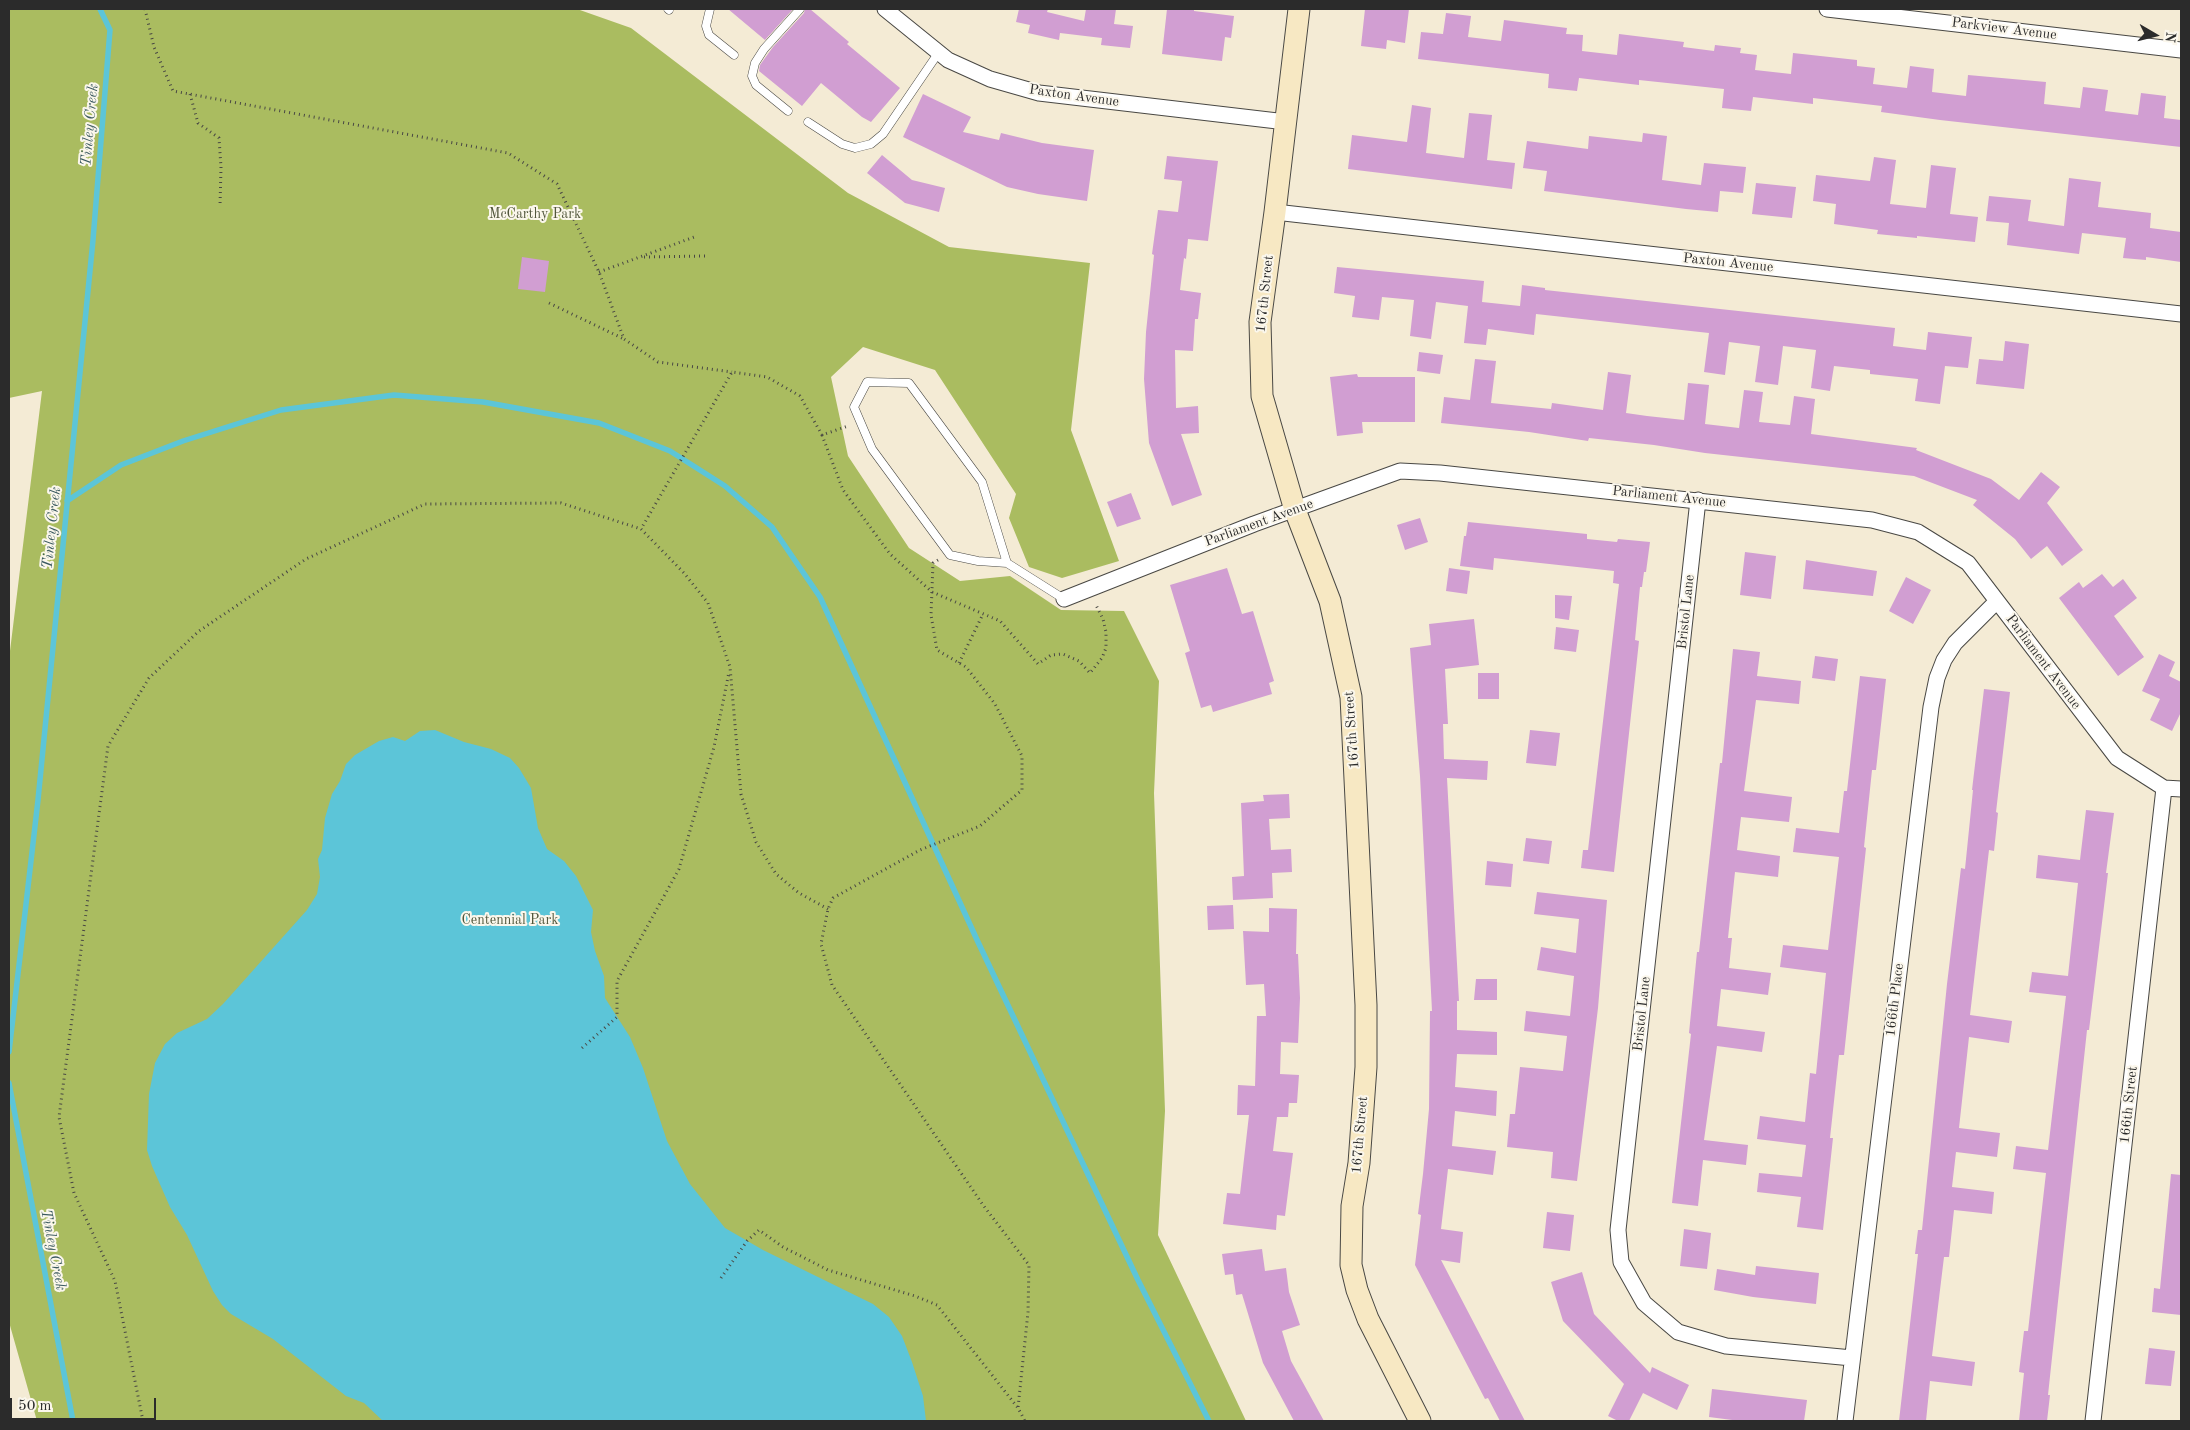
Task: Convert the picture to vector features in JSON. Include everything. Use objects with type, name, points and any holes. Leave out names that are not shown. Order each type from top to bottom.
[{"type":"street","name":"Paxton Avenue","points":[[885,9],[948,60],[990,79],[1039,93],[1286,122]]},
{"type":"street","name":"167th Street","points":[[1299,9],[1260,322],[1262,396],[1295,510],[1330,601],[1351,697],[1366,1005],[1366,1058],[1362,1122],[1351,1225],[1351,1265],[1357,1290],[1368,1319],[1420,1421]]},
{"type":"street","name":"Parkview Avenue","points":[[1827,9],[2181,50]]},
{"type":"street","name":"Paxton Avenue","points":[[1275,212],[2181,314]]},
{"type":"street","name":"Parliament Avenue","points":[[1064,599],[1254,524],[1400,471],[1440,473],[1872,520],[1918,532],[1968,562],[2117,758],[2164,788],[2181,789]]},
{"type":"street","name":"Bristol Lane","points":[[1698,500],[1618,1230],[1621,1262],[1644,1303],[1678,1332],[1726,1346],[1852,1358]]},
{"type":"street","name":"166th Place","points":[[1845,1421],[1931,707],[1937,678],[1944,660],[1955,643],[1997,602]]},
{"type":"street","name":"166th Street","points":[[2093,1421],[2164,788]]},
{"type":"lane","points":[[710,9],[706,26],[709,35],[734,55]]},
{"type":"lane","points":[[788,112],[756,84],[752,76],[755,63],[764,49],[800,9]]},
{"type":"lane","points":[[808,122],[842,144],[856,148],[871,144],[883,134],[939,52]]},
{"type":"lane","points":[[1006,563],[982,482],[909,382],[867,382],[854,407],[872,448],[950,555],[978,561],[1006,563],[1064,599]]},
{"type":"path","points":[[145,9],[154,48],[174,91],[508,153],[557,184],[599,272],[624,339]]},
{"type":"path","points":[[190,94],[198,123],[218,138],[221,167],[220,206]]},
{"type":"path","points":[[599,272],[697,236]]},
{"type":"path","points":[[641,257],[706,256]]},
{"type":"path","points":[[549,303],[624,339],[658,362],[767,377],[800,396],[822,435],[843,490],[890,554],[932,592],[1000,621],[1038,664],[1051,654],[1064,654],[1079,661],[1090,673],[1102,658],[1106,648],[1106,632],[1103,619],[1095,602]]},
{"type":"path","points":[[642,529],[732,372]]},
{"type":"path","points":[[822,435],[861,422]]},
{"type":"path","points":[[143,1421],[115,1281],[74,1194],[59,1117],[108,746],[149,678],[198,631],[306,559],[425,504],[561,503],[642,529],[684,573],[708,603],[730,667],[741,794],[756,842],[776,874],[799,893],[828,909]]},
{"type":"path","points":[[950,555],[933,563],[932,615],[937,650],[966,667],[995,704],[1022,756],[1022,790],[980,826],[920,850],[833,898],[828,909],[821,944],[832,985],[983,1205],[1029,1265],[1028,1312],[1018,1408]]},
{"type":"path","points":[[959,663],[983,614]]},
{"type":"path","points":[[582,1048],[617,1017],[617,981],[679,869],[714,747],[730,667]]},
{"type":"path","points":[[721,1278],[747,1241],[759,1230],[783,1247],[828,1270],[915,1296],[937,1305],[1018,1408],[1025,1421]]},
{"type":"green space","name":"Centennial Park","points":[[9,9],[100,9],[104,15],[102,9],[577,9],[631,28],[848,193],[949,247],[1090,263],[1071,430],[1119,561],[1062,578],[1029,567],[1009,518],[1016,494],[935,370],[863,347],[831,377],[848,456],[909,548],[960,581],[1010,576],[1061,610],[1124,611],[1159,681],[1154,793],[1165,1111],[1158,1235],[1246,1421],[37,1421],[9,1322],[9,659],[42,391],[9,398]]},
{"type":"water","points":[[435,730],[464,742],[491,749],[510,758],[519,768],[531,788],[538,828],[547,849],[564,861],[576,876],[593,910],[591,932],[595,951],[604,976],[605,998],[630,1037],[643,1068],[667,1141],[690,1184],[725,1228],[763,1250],[873,1304],[889,1317],[902,1336],[912,1362],[923,1396],[926,1421],[383,1421],[364,1403],[346,1396],[273,1339],[231,1314],[222,1305],[213,1291],[187,1235],[170,1207],[147,1150],[149,1094],[155,1063],[165,1044],[177,1033],[207,1019],[223,1004],[307,910],[317,894],[320,877],[318,859],[322,850],[325,818],[332,794],[340,781],[346,764],[355,755],[379,741],[393,737],[405,741],[420,731]]},
{"type":"building","points":[[728,9],[793,9],[765,40]]},
{"type":"building","points":[[805,9],[810,9],[849,42],[847,44],[900,88],[871,122],[862,117],[821,83],[802,106],[759,71],[760,65],[773,47],[804,13]]},
{"type":"building","points":[[1019,9],[1048,9],[1047,12],[1084,21],[1086,9],[1116,9],[1114,24],[1133,26],[1130,48],[1101,45],[1102,38],[1060,33],[1059,40],[1028,33],[1030,25],[1016,22]]},
{"type":"building","points":[[1167,9],[1194,9],[1194,11],[1234,16],[1231,38],[1225,37],[1222,61],[1162,54]]},
{"type":"building","points":[[1365,9],[1409,9],[1405,43],[1387,40],[1386,49],[1361,46]]},
{"type":"building","points":[[1446,13],[1471,16],[1468,37],[1501,41],[1504,20],[1567,28],[1566,34],[1583,35],[1582,51],[1617,55],[1619,34],[1684,42],[1683,47],[1714,51],[1715,45],[1741,48],[1740,53],[1757,55],[1755,70],[1791,74],[1793,53],[1857,60],[1857,66],[1875,68],[1873,84],[1907,88],[1910,66],[1934,69],[1932,92],[1966,96],[1968,75],[2046,82],[2044,104],[2080,108],[2083,87],[2108,90],[2105,111],[2138,115],[2141,93],[2166,96],[2164,118],[2181,120],[2181,147],[1940,120],[1881,112],[1882,106],[1813,98],[1813,104],[1753,97],[1751,111],[1722,108],[1724,89],[1639,80],[1639,85],[1579,78],[1577,91],[1548,88],[1549,74],[1418,59],[1421,32],[1443,34]]},
{"type":"building","points":[[923,94],[971,117],[963,132],[999,140],[1001,133],[1042,143],[1094,150],[1087,201],[1038,194],[1007,187],[903,137]]},
{"type":"building","points":[[1412,105],[1431,108],[1426,153],[1464,158],[1469,113],[1492,115],[1487,160],[1515,163],[1512,189],[1348,169],[1352,135],[1407,142]]},
{"type":"building","points":[[1643,133],[1667,136],[1662,180],[1701,185],[1704,163],[1746,167],[1743,193],[1720,191],[1718,212],[1686,209],[1544,191],[1547,171],[1523,168],[1527,141],[1588,149],[1589,136],[1642,142]]},
{"type":"building","points":[[882,155],[912,180],[945,188],[939,212],[905,203],[867,173]]},
{"type":"building","points":[[1167,156],[1218,161],[1208,241],[1188,239],[1186,259],[1184,258],[1180,290],[1201,293],[1198,319],[1195,319],[1193,351],[1175,350],[1176,408],[1198,406],[1199,433],[1181,434],[1202,495],[1172,506],[1149,443],[1144,379],[1146,332],[1154,255],[1152,254],[1158,210],[1178,212],[1182,181],[1164,179]]},
{"type":"building","points":[[1874,157],[1896,160],[1890,204],[1926,208],[1931,165],[1956,168],[1950,214],[1978,217],[1975,242],[1877,234],[1878,230],[1834,224],[1836,204],[1813,201],[1816,175],[1870,181]]},
{"type":"building","points":[[2069,178],[2101,182],[2098,207],[2151,213],[2150,228],[2181,232],[2181,262],[2146,257],[2146,260],[2123,258],[2126,238],[2082,233],[2079,254],[2007,245],[2009,223],[1986,221],[1989,196],[2031,200],[2028,221],[2064,226]]},
{"type":"building","points":[[1756,183],[1796,187],[1792,218],[1752,214]]},
{"type":"building","points":[[522,257],[549,261],[545,292],[518,289]]},
{"type":"building","points":[[1337,267],[1484,281],[1482,302],[1520,306],[1522,285],[1545,288],[1545,290],[1895,328],[1893,346],[1926,350],[1928,332],[1972,337],[1968,368],[1945,366],[1940,404],[1915,401],[1918,379],[1870,374],[1870,370],[1834,366],[1830,391],[1811,388],[1816,350],[1783,346],[1778,385],[1755,382],[1760,346],[1729,342],[1725,375],[1704,372],[1709,333],[1536,314],[1534,335],[1488,329],[1486,345],[1464,343],[1468,306],[1436,302],[1431,339],[1410,336],[1414,300],[1382,297],[1379,320],[1352,317],[1355,296],[1334,293]]},
{"type":"building","points":[[2005,341],[2029,344],[2024,389],[1976,384],[1979,359],[2003,361]]},
{"type":"building","points":[[1419,352],[1443,355],[1440,374],[1417,371]]},
{"type":"building","points":[[1475,359],[1496,361],[1491,403],[1551,409],[1552,403],[1603,410],[1608,372],[1631,375],[1626,413],[1647,416],[1684,420],[1688,383],[1709,385],[1705,424],[1739,428],[1744,390],[1763,392],[1759,422],[1790,425],[1794,396],[1815,399],[1811,434],[1917,448],[1916,450],[1991,479],[2019,500],[2041,472],[2060,487],[2047,503],[2083,550],[2062,566],[2047,546],[2031,559],[2015,539],[1973,505],[1977,500],[1914,476],[1705,453],[1654,445],[1589,438],[1588,441],[1529,432],[1441,423],[1444,397],[1470,400]]},
{"type":"building","points":[[1357,374],[1358,377],[1415,377],[1415,422],[1362,422],[1363,433],[1337,436],[1330,377]]},
{"type":"building","points":[[1131,493],[1141,519],[1117,527],[1107,502]]},
{"type":"building","points":[[1420,518],[1428,542],[1405,550],[1397,525]]},
{"type":"building","points":[[1468,522],[1587,534],[1587,539],[1617,542],[1618,539],[1650,542],[1646,572],[1644,572],[1642,587],[1640,587],[1635,640],[1639,641],[1614,872],[1581,868],[1583,850],[1588,850],[1619,584],[1613,583],[1614,571],[1494,558],[1493,570],[1460,566]]},
{"type":"building","points":[[1745,552],[1776,556],[1771,599],[1740,595]]},
{"type":"building","points":[[1806,560],[1877,571],[1873,596],[1803,589]]},
{"type":"building","points":[[1227,568],[1242,614],[1253,611],[1274,681],[1269,683],[1272,694],[1213,712],[1211,705],[1201,708],[1185,653],[1190,651],[1170,585]]},
{"type":"building","points":[[1449,568],[1470,571],[1467,594],[1446,591]]},
{"type":"building","points":[[2102,574],[2113,587],[2123,579],[2137,598],[2114,616],[2144,657],[2118,676],[2059,598],[2079,582],[2083,588]]},
{"type":"building","points":[[1906,577],[1931,590],[1913,624],[1889,611]]},
{"type":"building","points":[[1555,595],[1572,596],[1569,620],[1555,618]]},
{"type":"building","points":[[1474,619],[1479,665],[1445,669],[1448,724],[1443,724],[1444,759],[1488,761],[1487,780],[1447,778],[1459,1001],[1457,1001],[1457,1030],[1497,1032],[1497,1055],[1457,1054],[1455,1087],[1497,1091],[1496,1116],[1455,1111],[1452,1146],[1496,1151],[1493,1175],[1448,1169],[1441,1229],[1463,1232],[1460,1263],[1441,1260],[1525,1421],[1500,1421],[1488,1398],[1485,1399],[1415,1265],[1421,1215],[1418,1214],[1429,1109],[1430,1011],[1432,1011],[1420,776],[1410,648],[1431,645],[1429,624]]},
{"type":"building","points":[[1556,627],[1579,630],[1576,652],[1554,649]]},
{"type":"building","points":[[1733,649],[1760,652],[1757,676],[1801,681],[1799,704],[1756,700],[1744,791],[1792,797],[1789,822],[1741,817],[1737,850],[1780,856],[1778,877],[1735,872],[1728,938],[1732,938],[1729,968],[1771,973],[1768,995],[1721,989],[1717,1026],[1765,1032],[1762,1052],[1717,1046],[1704,1140],[1748,1145],[1746,1165],[1703,1160],[1698,1206],[1672,1203],[1691,1034],[1689,1033],[1697,952],[1699,952],[1720,763],[1722,763]]},
{"type":"building","points":[[2159,654],[2175,662],[2169,676],[2181,682],[2181,712],[2172,731],[2150,720],[2160,699],[2142,691]]},
{"type":"building","points":[[1815,656],[1838,659],[1835,681],[1812,678]]},
{"type":"building","points":[[1478,673],[1499,673],[1499,699],[1478,699]]},
{"type":"building","points":[[1860,676],[1886,679],[1876,770],[1872,770],[1864,847],[1866,848],[1844,1055],[1839,1055],[1830,1138],[1833,1138],[1823,1230],[1797,1227],[1801,1197],[1757,1192],[1759,1173],[1802,1177],[1806,1145],[1757,1139],[1760,1116],[1805,1122],[1810,1073],[1816,1074],[1826,973],[1780,967],[1783,945],[1828,950],[1839,857],[1793,852],[1796,828],[1839,833],[1844,791],[1847,791]]},
{"type":"building","points":[[1984,689],[2010,692],[1996,812],[1998,813],[1994,851],[1989,850],[1970,1015],[2012,1021],[2009,1043],[1969,1037],[1959,1128],[2000,1133],[1997,1157],[1956,1152],[1952,1187],[1994,1192],[1992,1214],[1954,1210],[1949,1257],[1944,1257],[1932,1356],[1975,1362],[1972,1386],[1930,1381],[1926,1421],[1899,1421],[1918,1254],[1915,1254],[1918,1230],[1922,1230],[1947,984],[1961,868],[1965,869]]},
{"type":"building","points":[[1530,730],[1560,733],[1556,766],[1526,763]]},
{"type":"building","points":[[1289,794],[1290,818],[1269,819],[1271,850],[1291,849],[1292,872],[1272,873],[1273,898],[1233,900],[1232,877],[1244,876],[1241,803],[1264,801],[1263,795]]},
{"type":"building","points":[[2086,810],[2114,813],[2106,873],[2108,873],[2089,1030],[2087,1030],[2048,1395],[2050,1395],[2047,1421],[2019,1421],[2024,1373],[2019,1372],[2024,1331],[2028,1331],[2046,1173],[2013,1169],[2016,1146],[2048,1150],[2066,996],[2029,992],[2032,972],[2068,976],[2078,883],[2036,878],[2038,855],[2080,860]]},
{"type":"building","points":[[1526,838],[1552,841],[1549,864],[1523,861]]},
{"type":"building","points":[[1487,861],[1513,864],[1511,887],[1485,885]]},
{"type":"building","points":[[1537,892],[1607,900],[1598,1008],[1577,1181],[1551,1178],[1553,1152],[1507,1147],[1510,1114],[1515,1114],[1520,1067],[1563,1071],[1567,1036],[1524,1031],[1526,1011],[1570,1016],[1574,976],[1537,970],[1541,947],[1576,953],[1579,919],[1534,914]]},
{"type":"building","points":[[1233,905],[1234,929],[1208,930],[1207,906]]},
{"type":"building","points":[[1269,908],[1297,909],[1296,954],[1298,954],[1300,998],[1298,1043],[1281,1042],[1280,1074],[1299,1075],[1297,1103],[1289,1103],[1288,1117],[1277,1117],[1273,1151],[1293,1153],[1285,1216],[1277,1215],[1276,1230],[1223,1224],[1227,1193],[1240,1194],[1249,1115],[1237,1115],[1238,1085],[1255,1086],[1257,1016],[1266,1016],[1264,984],[1246,985],[1243,931],[1269,932]]},
{"type":"building","points":[[1476,979],[1497,979],[1497,1000],[1474,1000]]},
{"type":"building","points":[[2171,1174],[2181,1175],[2181,1315],[2152,1312],[2154,1288],[2160,1289]]},
{"type":"building","points":[[1547,1212],[1574,1215],[1570,1251],[1543,1248]]},
{"type":"building","points":[[1684,1229],[1711,1233],[1707,1269],[1680,1266]]},
{"type":"building","points":[[1262,1249],[1265,1271],[1286,1268],[1289,1292],[1300,1325],[1282,1331],[1291,1361],[1324,1421],[1294,1421],[1263,1363],[1242,1294],[1236,1295],[1233,1274],[1225,1275],[1222,1254]]},
{"type":"building","points":[[1756,1266],[1819,1273],[1816,1304],[1753,1297],[1714,1290],[1717,1269],[1755,1275]]},
{"type":"building","points":[[1582,1272],[1594,1314],[1650,1373],[1652,1367],[1689,1385],[1677,1410],[1643,1393],[1629,1421],[1618,1421],[1608,1416],[1624,1384],[1563,1321],[1551,1282]]},
{"type":"building","points":[[2149,1348],[2175,1351],[2171,1386],[2145,1384]]},
{"type":"building","points":[[1712,1389],[1807,1400],[1804,1421],[1740,1421],[1709,1417]]},
{"type":"waterway","name":"Tinley Creek","points":[[9,1052],[38,800],[93,240],[110,30],[100,9]]},
{"type":"waterway","points":[[67,501],[121,465],[183,441],[281,410],[394,395],[483,402],[599,423],[670,451],[725,486],[772,527],[820,597],[978,942],[1138,1280],[1209,1421]]},
{"type":"waterway","name":"Tinley Creek","points":[[9,1083],[73,1421]]},
{"type":"park label","name":"McCarthy Park","points":[[535,214]]}]
